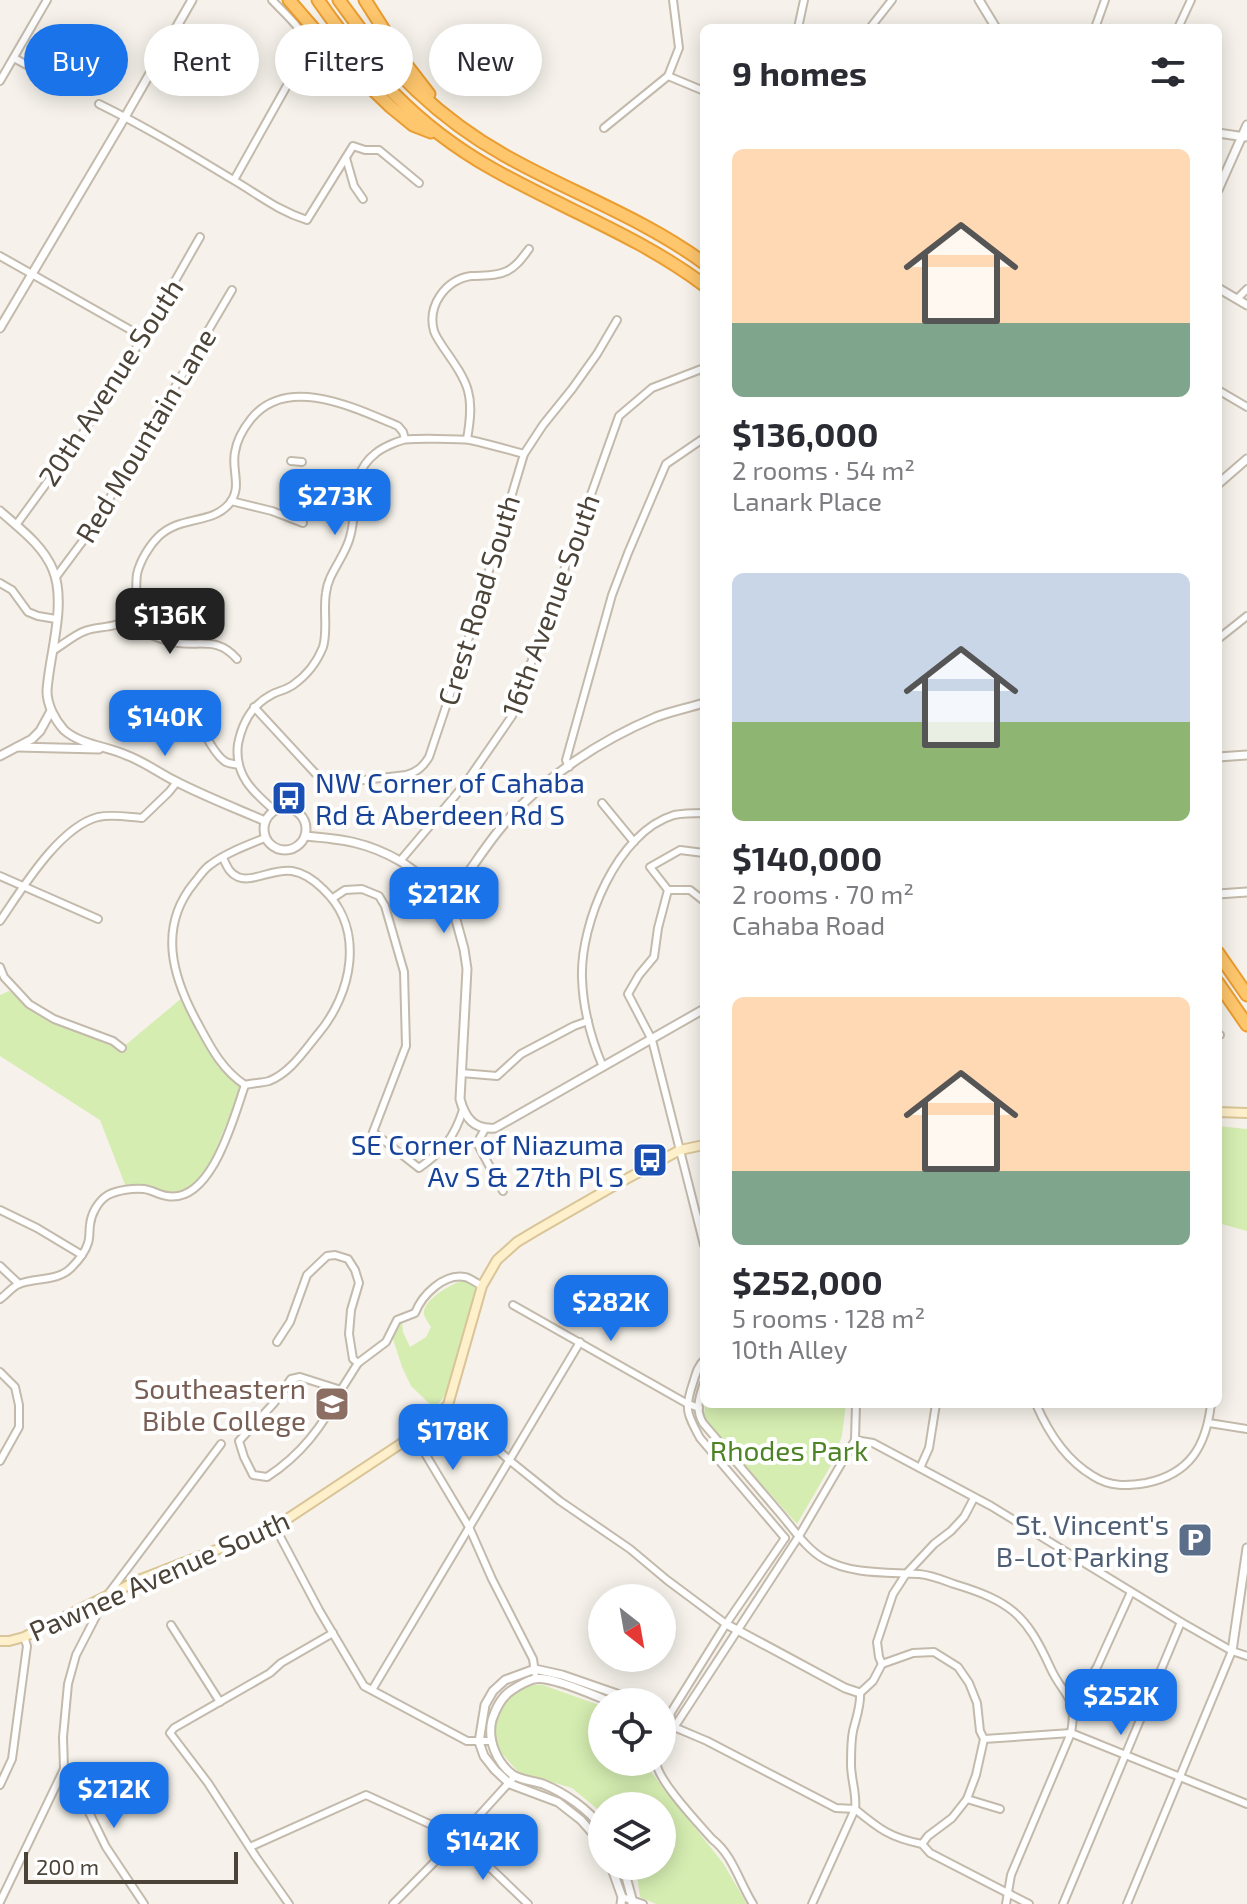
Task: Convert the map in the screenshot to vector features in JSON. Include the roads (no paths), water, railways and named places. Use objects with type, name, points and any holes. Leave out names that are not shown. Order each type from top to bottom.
[{"type":"highway","points":[[289,0],[334,52],[391,107],[413,125],[441,135]]},
{"type":"highway","points":[[318,0],[351,47],[379,79],[441,135],[489,167],[645,247],[700,282]]},
{"type":"highway","points":[[339,0],[399,75],[470,134],[516,162],[657,233],[700,260]]},
{"type":"highway","points":[[365,0],[414,76],[470,134]]},
{"type":"highway","points":[[1222,959],[1247,995]]},
{"type":"highway","points":[[1222,989],[1247,1025]]},
{"type":"main road","points":[[1222,1112],[1247,1113]]},
{"type":"main road","points":[[448,1405],[482,1286],[497,1260],[517,1242],[680,1150],[700,1146]]},
{"type":"main road","name":"Pawnee Avenue South","points":[[0,1641],[24,1637],[141,1579],[275,1527],[414,1435],[448,1405]]},
{"type":"street","points":[[0,81],[47,0]]},
{"type":"street","points":[[0,328],[192,0]]},
{"type":"street","points":[[234,180],[308,48],[303,35],[272,0]]},
{"type":"street","points":[[604,128],[668,76],[679,48],[673,0]]},
{"type":"street","points":[[799,24],[804,0]]},
{"type":"street","points":[[873,24],[892,0]]},
{"type":"street","points":[[979,0],[994,24]]},
{"type":"street","points":[[1096,24],[1105,0]]},
{"type":"street","points":[[1180,24],[1191,0]]},
{"type":"street","points":[[14,58],[24,63]]},
{"type":"street","points":[[668,76],[700,89]]},
{"type":"street","points":[[99,104],[286,213],[307,220],[353,146],[379,150],[419,183]]},
{"type":"street","points":[[1222,182],[1245,137],[1247,125]]},
{"type":"street","points":[[1222,134],[1245,137]]},
{"type":"street","points":[[346,158],[354,186],[363,199]]},
{"type":"street","name":"20th Avenue South","points":[[16,525],[81,436],[143,337],[200,237]]},
{"type":"street","points":[[467,439],[470,396],[463,376],[434,334],[434,305],[450,284],[468,276],[492,276],[505,272],[518,264],[529,249]]},
{"type":"street","points":[[0,256],[143,337]]},
{"type":"street","points":[[1237,299],[1247,289]]},
{"type":"street","name":"Red Mountain Lane","points":[[56,577],[91,530],[232,290]]},
{"type":"street","points":[[1222,290],[1247,305]]},
{"type":"street","name":"Crest Road South","points":[[254,707],[315,773],[328,781],[338,783],[406,775],[423,765],[429,757],[467,644],[524,454],[597,354],[617,320]]},
{"type":"street","name":"16th Avenue South","points":[[400,861],[465,784],[512,716],[619,416],[652,388],[700,370]]},
{"type":"street","points":[[1222,392],[1247,407]]},
{"type":"street","points":[[54,650],[80,632],[93,628],[106,629],[124,621],[131,614],[138,573],[147,550],[171,528],[187,520],[220,513],[231,501],[236,492],[233,460],[237,442],[257,412],[276,400],[294,396],[326,400],[398,426],[405,439]]},
{"type":"street","points":[[274,810],[251,791],[239,765],[238,745],[244,723],[254,707],[271,695],[291,687],[310,670],[324,645],[327,584],[350,538],[355,514],[355,483],[364,464],[377,452],[405,439],[467,439],[524,454]]},
{"type":"street","points":[[569,767],[566,760],[612,595],[628,553],[666,464],[700,441]]},
{"type":"street","points":[[1222,481],[1247,459]]},
{"type":"street","points":[[291,461],[302,462]]},
{"type":"street","points":[[231,501],[272,511],[303,523]]},
{"type":"street","points":[[0,511],[40,548],[56,577],[58,593],[54,650],[47,694],[51,711],[65,731],[79,740],[129,755],[177,782],[265,821]]},
{"type":"street","points":[[0,583],[12,590],[28,612],[56,619]]},
{"type":"street","points":[[1222,636],[1247,616]]},
{"type":"street","points":[[124,621],[152,637],[179,643],[217,645],[230,651],[237,659]]},
{"type":"street","points":[[190,702],[195,718],[214,748],[225,762],[239,765]]},
{"type":"street","points":[[305,836],[349,840],[374,848],[436,884],[447,887],[465,877],[505,822],[547,781],[590,752],[646,722],[700,704]]},
{"type":"street","points":[[0,756],[32,739],[51,711]]},
{"type":"street","points":[[17,747],[109,749]]},
{"type":"street","points":[[1222,757],[1247,755]]},
{"type":"street","points":[[0,921],[59,843],[75,828],[108,815],[142,818],[177,782]]},
{"type":"street","points":[[602,803],[634,842]]},
{"type":"street","points":[[289,808],[298,812],[305,824],[305,836],[297,846],[284,850],[271,845],[265,838],[265,821],[274,810],[289,808]]},
{"type":"street","points":[[603,1067],[594,1047],[582,977],[585,940],[602,888],[634,842],[655,825],[670,816],[700,813]]},
{"type":"street","points":[[223,858],[229,872],[246,879],[266,873],[292,871],[310,877],[333,898],[342,914],[351,947],[345,986],[336,1009],[324,1027],[288,1069],[270,1080],[245,1085],[221,1064],[178,979],[171,949],[173,924],[186,893],[209,865],[239,848],[265,838]]},
{"type":"street","points":[[668,890],[650,867],[680,850],[700,852]]},
{"type":"street","points":[[0,876],[98,919]]},
{"type":"street","points":[[447,887],[467,969],[460,1099],[468,1119],[476,1126],[495,1128],[700,1011]]},
{"type":"street","points":[[333,898],[345,890],[362,889],[379,896],[385,906],[404,972],[406,1046],[373,1132],[419,1168],[436,1156],[448,1142],[463,1110]]},
{"type":"street","points":[[668,890],[690,890],[700,898]]},
{"type":"street","points":[[668,890],[654,957],[628,994],[652,1040],[700,1229]]},
{"type":"street","points":[[1222,894],[1247,892]]},
{"type":"street","points":[[0,967],[4,977],[29,1004],[54,1019],[113,1041],[122,1048]]},
{"type":"street","points":[[461,1073],[497,1076],[521,1054],[588,1021]]},
{"type":"street","points":[[0,1299],[19,1284],[68,1271],[89,1241],[90,1222],[99,1202],[109,1194],[120,1190],[144,1189],[176,1197],[197,1188],[227,1138],[245,1085]]},
{"type":"street","points":[[485,1129],[477,1143],[503,1191]]},
{"type":"street","points":[[0,1210],[82,1255]]},
{"type":"street","points":[[277,1342],[290,1322],[307,1275],[327,1256],[335,1255],[348,1259],[359,1283],[351,1310],[349,1334],[355,1361]]},
{"type":"street","points":[[0,1266],[19,1284]]},
{"type":"street","points":[[341,1390],[300,1377],[291,1379],[239,1441],[253,1475],[267,1477],[307,1444],[328,1417],[355,1361],[386,1342],[397,1320],[415,1313],[431,1289],[443,1281],[465,1277],[482,1286]]},
{"type":"street","points":[[513,1305],[699,1408]]},
{"type":"street","points":[[372,1690],[580,1342]]},
{"type":"street","points":[[700,1364],[686,1403],[690,1419],[700,1438],[785,1538]]},
{"type":"street","points":[[0,1372],[15,1387],[19,1405],[19,1427],[0,1461]]},
{"type":"street","points":[[700,1394],[699,1416],[703,1423],[799,1536],[821,1557],[841,1568],[922,1574],[972,1589],[1013,1610],[1033,1633],[1073,1705],[1074,1718],[1071,1733],[1011,1875],[1006,1904]]},
{"type":"street","points":[[448,1405],[560,1501],[630,1549],[726,1624],[845,1688],[860,1693]]},
{"type":"street","points":[[676,1724],[799,1536],[855,1440],[856,1408]]},
{"type":"street","points":[[920,1468],[929,1448],[935,1408]]},
{"type":"street","points":[[1038,1408],[1055,1440],[1077,1464],[1093,1477],[1124,1486],[1164,1479],[1184,1466],[1200,1446],[1209,1423],[1211,1408]]},
{"type":"street","points":[[1209,1423],[1247,1429]]},
{"type":"street","points":[[414,1435],[469,1527],[533,1659],[536,1678]]},
{"type":"street","points":[[855,1440],[873,1443],[920,1468],[1181,1622],[1232,1651],[1247,1656]]},
{"type":"street","points":[[0,1903],[64,1769],[63,1737],[68,1684],[76,1655],[106,1597],[221,1444]]},
{"type":"street","points":[[882,1664],[877,1642],[893,1594],[906,1574],[964,1517],[974,1498]]},
{"type":"street","points":[[275,1527],[364,1686],[467,1741],[491,1741]]},
{"type":"street","points":[[676,1697],[785,1538],[799,1536]]},
{"type":"street","points":[[1127,1904],[1232,1651],[1247,1549]]},
{"type":"street","points":[[1073,1705],[1097,1667],[1131,1592]]},
{"type":"street","points":[[1063,1904],[1181,1622]]},
{"type":"street","points":[[171,1625],[220,1702]]},
{"type":"street","points":[[289,1904],[208,1783],[170,1733],[333,1633]]},
{"type":"street","points":[[0,1785],[12,1759],[27,1646],[24,1637]]},
{"type":"street","points":[[860,1693],[873,1681],[882,1664],[913,1653],[934,1652],[958,1667],[969,1683],[977,1703],[984,1739],[976,1775],[967,1799],[952,1818],[922,1844]]},
{"type":"street","points":[[588,1828],[558,1802],[510,1784],[484,1756],[479,1742],[485,1705],[493,1691],[505,1680],[535,1669],[600,1688]]},
{"type":"street","points":[[588,1694],[536,1678],[509,1692],[497,1705],[491,1725],[494,1752],[515,1776],[543,1785],[588,1813]]},
{"type":"street","points":[[812,1904],[855,1809],[850,1764],[860,1693]]},
{"type":"street","points":[[676,1728],[836,1808],[855,1809],[882,1831],[922,1844],[930,1853],[1029,1904]]},
{"type":"street","points":[[984,1739],[1071,1733],[1247,1804]]},
{"type":"street","points":[[64,1769],[106,1847],[144,1904]]},
{"type":"street","points":[[393,1904],[515,1776]]},
{"type":"street","points":[[661,1776],[719,1844],[736,1868],[753,1904]]},
{"type":"street","points":[[250,1847],[366,1795],[458,1837],[528,1904]]},
{"type":"street","points":[[967,1799],[1000,1809]]},
{"type":"street","points":[[615,1880],[621,1900],[643,1904]]},
{"type":"street","points":[[626,1880],[632,1902]]},
{"type":"place","name":"NW Corner of Cahaba Rd & Aberdeen Rd S","points":[[289,798]]},
{"type":"place","name":"SE Corner of Niazuma Av S & 27th Pl S","points":[[650,1160]]},
{"type":"place","name":"Southeastern Bible College","points":[[332,1404]]},
{"type":"place","name":"St. Vincent's B-Lot Parking","points":[[1195,1540]]},
{"type":"park label","name":"Rhodes Park","points":[[789,1450]]}]
